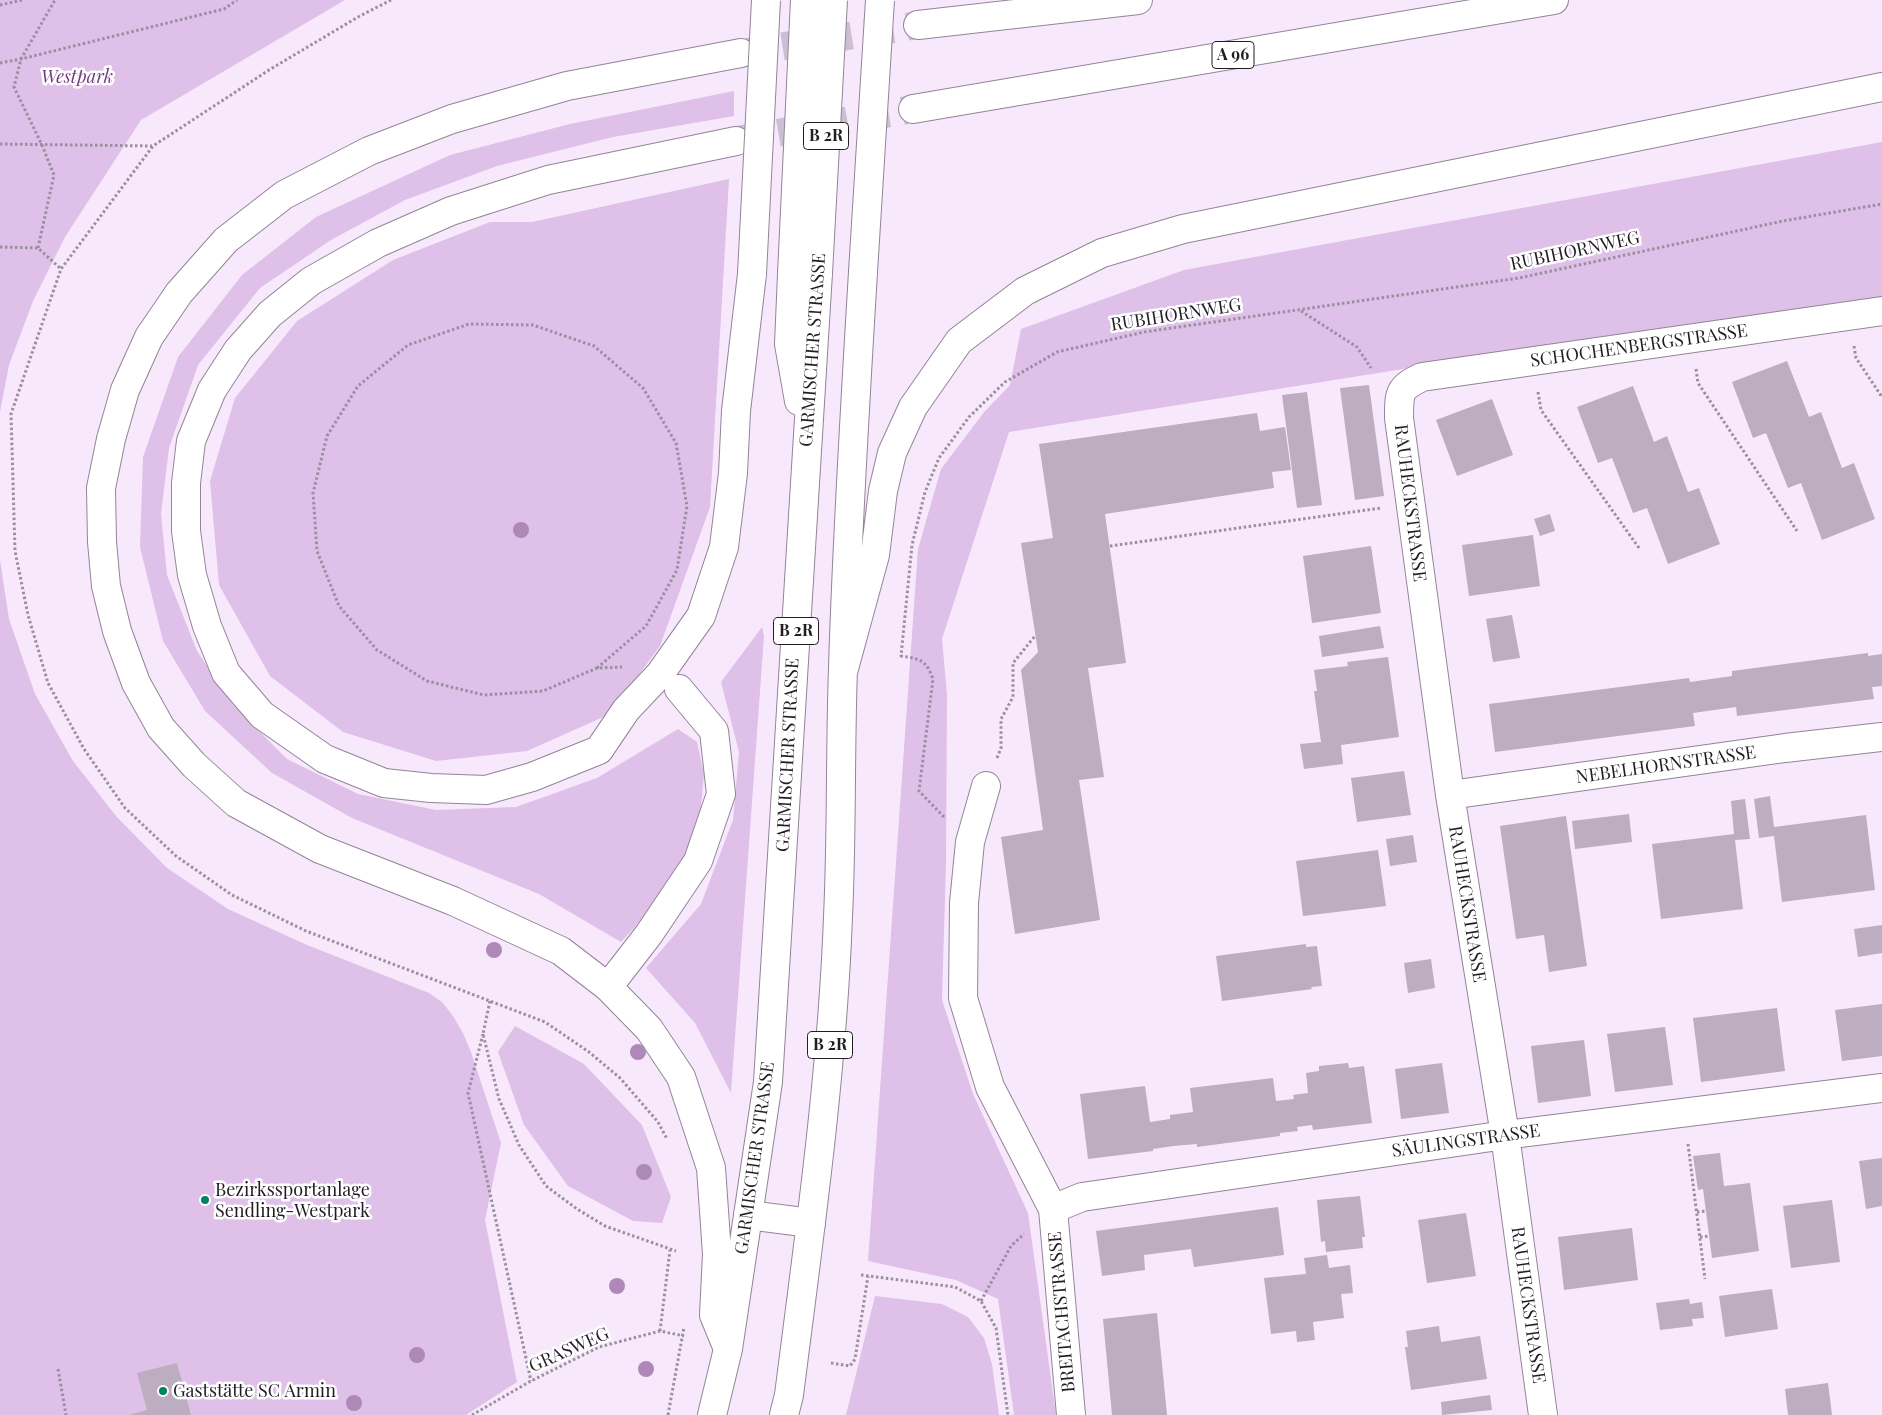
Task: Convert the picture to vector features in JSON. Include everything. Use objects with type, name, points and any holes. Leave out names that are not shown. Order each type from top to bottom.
[{"type":"main road","points":[[736,141],[548,180],[452,210],[370,247],[311,281],[270,314],[238,350],[212,390],[191,441],[186,483],[186,531],[192,575],[207,626],[226,673],[262,715],[325,759],[384,782],[432,788],[486,790],[532,777],[599,750],[626,710],[660,674],[701,616],[724,547],[733,473],[736,411],[752,274],[766,0]]},
{"type":"main road","name":"B 2R","points":[[805,0],[789,344],[807,442]]},
{"type":"main road","name":"GARMISCHER STRASSE","points":[[712,1415],[728,1349],[768,1082],[833,0]]},
{"type":"main road","name":"B 2R","points":[[784,1415],[789,1395],[811,1223],[830,1038],[838,927],[846,560],[880,0]]},
{"type":"main road","points":[[918,25],[1137,0]]},
{"type":"main road","name":"A 96","points":[[913,109],[1554,0]]},
{"type":"main road","points":[[728,1349],[714,1315],[717,1254],[711,1168],[681,1077],[649,1029],[608,987],[561,951],[453,901],[320,849],[236,803],[194,765],[161,728],[136,683],[117,631],[106,586],[102,542],[101,488],[110,439],[124,390],[148,337],[179,293],[226,240],[284,195],[369,151],[452,119],[567,86],[741,53]]},
{"type":"main road","points":[[843,672],[875,555],[883,491],[892,453],[913,407],[959,341],[1025,291],[1102,253],[1183,228],[1882,87]]},
{"type":"main road","name":"SCHOCHENBERGSTRASSE","points":[[1401,393],[1406,385],[1422,377],[1882,311]]},
{"type":"main road","name":"RAUHECKSTRASSE","points":[[1401,393],[1399,418],[1450,795],[1505,1135],[1543,1415]]},
{"type":"main road","points":[[608,987],[649,934],[698,862],[721,794],[714,731],[679,689]]},
{"type":"main road","name":"NEBELHORNSTRASSE","points":[[1450,795],[1785,748],[1882,737]]},
{"type":"main road","points":[[986,786],[970,842],[964,903],[963,998],[990,1087],[1053,1209]]},
{"type":"main road","name":"SÄULINGSTRASSE","points":[[1053,1209],[1082,1197],[1505,1135],[1882,1088]]},
{"type":"main road","name":"BREITACHSTRASSE","points":[[1053,1209],[1071,1415]]},
{"type":"main road","points":[[748,1215],[811,1223]]},
{"type":"path","points":[[0,5],[22,0]]},
{"type":"path","points":[[38,248],[54,175],[14,87],[21,59],[55,0]]},
{"type":"path","points":[[0,63],[224,9],[236,0]]},
{"type":"path","points":[[391,0],[358,17],[269,70],[153,146],[61,269],[11,414],[15,551],[28,615],[48,684],[84,749],[125,808],[176,856],[232,895],[306,931],[545,1022],[589,1052],[620,1078],[658,1122],[669,1142]]},
{"type":"path","points":[[0,144],[153,146]]},
{"type":"path","name":"RUBIHORNWEG","points":[[970,842],[919,791],[932,680],[928,666],[919,658],[902,656],[912,545],[924,492],[939,458],[969,417],[1005,382],[1057,352],[1144,332],[1519,278],[1783,221],[1882,204]]},
{"type":"path","points":[[0,246],[38,248],[61,269]]},
{"type":"path","points":[[1300,310],[1357,347],[1371,368]]},
{"type":"path","points":[[1848,316],[1856,358],[1882,397]]},
{"type":"path","points":[[469,324],[533,325],[594,346],[643,388],[676,443],[688,506],[677,570],[646,626],[598,668],[543,691],[484,695],[427,681],[410,671],[377,650],[339,606],[317,552],[313,493],[327,436],[358,386],[408,345],[469,324]]},
{"type":"path","points":[[1691,339],[1698,383],[1797,530]]},
{"type":"path","points":[[1533,361],[1541,410],[1639,548]]},
{"type":"path","points":[[1110,546],[1410,504]]},
{"type":"path","points":[[986,786],[1001,748],[1001,719],[1013,697],[1013,663],[1035,636]]},
{"type":"path","points":[[490,1001],[468,1093],[531,1381]]},
{"type":"path","points":[[483,1034],[499,1099],[520,1145],[546,1186],[577,1209],[605,1226],[676,1251]]},
{"type":"path","points":[[1684,1113],[1705,1279]]},
{"type":"path","points":[[981,1301],[1011,1246],[1053,1209]]},
{"type":"path","points":[[1697,1212],[1706,1211]]},
{"type":"path","points":[[1700,1237],[1709,1236]]},
{"type":"path","points":[[660,1331],[670,1250]]},
{"type":"path","points":[[861,1275],[955,1286],[981,1301],[996,1328],[1008,1415]]},
{"type":"path","points":[[831,1363],[850,1366],[855,1360],[868,1276]]},
{"type":"path","points":[[668,1415],[684,1336],[684,1326]]},
{"type":"path","name":"GRASWEG","points":[[472,1415],[531,1381],[599,1347],[660,1331],[684,1336]]},
{"type":"path","points":[[58,1369],[66,1415]]},
{"type":"green space","name":"Westpark","points":[[0,0],[345,0],[141,120],[65,237],[33,301],[9,365],[0,412]]},
{"type":"green space","points":[[734,91],[734,116],[613,137],[497,166],[405,200],[331,240],[260,288],[198,365],[169,448],[161,514],[167,575],[197,651],[234,706],[287,759],[358,794],[436,810],[516,807],[597,778],[678,729],[697,742],[704,774],[699,827],[670,888],[621,942],[539,894],[352,818],[272,773],[205,711],[163,641],[140,547],[143,457],[178,357],[242,275],[316,217],[450,155],[570,124]]},
{"type":"green space","points":[[1882,142],[1882,304],[1428,365],[1009,432],[942,639],[947,695],[946,863],[942,1000],[973,1094],[1028,1213],[1056,1415],[1014,1415],[998,1299],[956,1280],[868,1261],[918,549],[941,469],[985,411],[1010,385],[1021,329],[1184,270]]},
{"type":"green space","points":[[729,179],[710,507],[660,646],[610,714],[527,751],[436,761],[343,732],[270,676],[219,585],[210,481],[235,398],[297,321],[393,260],[490,222],[532,222]]},
{"type":"green space","name":"Bezirkssportanlage Sendling-Westpark","points":[[0,560],[9,619],[35,694],[73,761],[116,816],[167,868],[228,909],[307,945],[429,993],[442,1002],[463,1033],[501,1143],[485,1220],[517,1382],[466,1415],[0,1415]]},
{"type":"green space","points":[[762,627],[764,636],[731,1093],[695,1023],[646,968],[701,904],[733,820],[739,752],[721,682]]},
{"type":"green space","points":[[515,1026],[584,1064],[642,1125],[671,1197],[662,1223],[633,1221],[568,1186],[524,1125],[498,1052]]},
{"type":"green space","points":[[875,1296],[942,1304],[968,1317],[984,1338],[992,1364],[999,1415],[846,1415]]},
{"type":"building","points":[[1787,361],[1809,417],[1821,412],[1842,468],[1854,463],[1875,519],[1822,540],[1801,483],[1788,488],[1766,433],[1753,438],[1732,382]]},
{"type":"building","points":[[1369,385],[1384,496],[1355,500],[1340,388]]},
{"type":"building","points":[[1633,386],[1654,442],[1667,436],[1688,492],[1699,488],[1720,544],[1668,564],[1647,508],[1633,513],[1612,458],[1598,463],[1577,407]]},
{"type":"building","points":[[1307,392],[1322,505],[1297,508],[1282,395]]},
{"type":"building","points":[[1492,399],[1513,455],[1457,476],[1436,420]]},
{"type":"building","points":[[1257,413],[1260,431],[1285,427],[1291,470],[1272,472],[1274,488],[1105,514],[1126,663],[1088,668],[1104,777],[1079,780],[1100,920],[1015,934],[1001,837],[1043,830],[1021,670],[1038,652],[1021,543],[1053,538],[1039,444]]},
{"type":"building","points":[[1550,514],[1555,531],[1540,536],[1534,519]]},
{"type":"building","points":[[1533,535],[1540,586],[1469,596],[1462,545]]},
{"type":"building","points":[[1371,546],[1381,613],[1312,623],[1303,556]]},
{"type":"building","points":[[1512,615],[1520,658],[1493,662],[1486,619]]},
{"type":"building","points":[[1380,626],[1384,648],[1322,657],[1319,636]]},
{"type":"building","points":[[1868,653],[1868,656],[1882,654],[1882,686],[1872,687],[1874,699],[1737,716],[1736,707],[1693,713],[1695,726],[1495,752],[1489,704],[1689,678],[1690,682],[1732,676],[1732,671]]},
{"type":"building","points":[[1388,657],[1399,737],[1341,745],[1343,764],[1304,769],[1300,744],[1321,742],[1314,691],[1317,691],[1314,670],[1348,666],[1347,662]]},
{"type":"building","points":[[1404,771],[1411,815],[1357,822],[1351,778]]},
{"type":"building","points":[[1770,796],[1774,827],[1866,815],[1875,890],[1782,902],[1774,836],[1759,838],[1754,799]]},
{"type":"building","points":[[1745,799],[1750,839],[1735,840],[1743,909],[1661,919],[1652,844],[1734,834],[1731,801]]},
{"type":"building","points":[[1629,814],[1632,842],[1575,849],[1572,821]]},
{"type":"building","points":[[1566,816],[1587,966],[1549,972],[1544,935],[1516,939],[1500,826]]},
{"type":"building","points":[[1413,835],[1417,862],[1390,866],[1386,839]]},
{"type":"building","points":[[1378,850],[1386,906],[1303,916],[1296,861]]},
{"type":"building","points":[[1882,925],[1882,953],[1858,957],[1854,929]]},
{"type":"building","points":[[1306,944],[1306,947],[1317,946],[1322,986],[1222,1001],[1216,956]]},
{"type":"building","points":[[1431,959],[1435,988],[1408,993],[1404,963]]},
{"type":"building","points":[[1882,1004],[1882,1056],[1842,1061],[1835,1010]]},
{"type":"building","points":[[1777,1008],[1785,1071],[1701,1082],[1693,1018]]},
{"type":"building","points":[[1665,1027],[1673,1085],[1615,1092],[1607,1034]]},
{"type":"building","points":[[1584,1040],[1591,1096],[1538,1103],[1531,1046]]},
{"type":"building","points":[[1348,1063],[1349,1068],[1364,1066],[1372,1123],[1313,1130],[1312,1125],[1297,1127],[1298,1131],[1280,1133],[1280,1136],[1197,1147],[1197,1144],[1173,1146],[1153,1149],[1153,1151],[1088,1159],[1080,1094],[1145,1086],[1150,1122],[1170,1119],[1170,1115],[1193,1112],[1190,1088],[1273,1078],[1276,1101],[1294,1099],[1293,1095],[1308,1093],[1306,1073],[1319,1071],[1319,1066]]},
{"type":"building","points":[[1442,1063],[1449,1113],[1401,1119],[1395,1069]]},
{"type":"building","points":[[1720,1153],[1724,1186],[1750,1183],[1759,1251],[1712,1258],[1703,1189],[1698,1190],[1693,1156]]},
{"type":"building","points":[[1882,1158],[1882,1206],[1866,1209],[1859,1161]]},
{"type":"building","points":[[1360,1196],[1365,1237],[1362,1237],[1363,1248],[1326,1252],[1325,1241],[1321,1242],[1317,1200]]},
{"type":"building","points":[[1832,1200],[1840,1262],[1791,1268],[1783,1206]]},
{"type":"building","points":[[1278,1207],[1284,1255],[1194,1267],[1191,1249],[1144,1255],[1145,1270],[1102,1276],[1096,1231]]},
{"type":"building","points":[[1466,1213],[1476,1276],[1427,1283],[1418,1220]]},
{"type":"building","points":[[1632,1228],[1638,1280],[1564,1290],[1558,1237]]},
{"type":"building","points":[[1327,1255],[1329,1268],[1350,1265],[1353,1293],[1341,1294],[1344,1318],[1313,1322],[1315,1340],[1297,1342],[1296,1331],[1271,1334],[1264,1278],[1306,1274],[1304,1258]]},
{"type":"building","points":[[1772,1289],[1778,1329],[1725,1337],[1719,1296]]},
{"type":"building","points":[[1689,1299],[1690,1304],[1702,1302],[1704,1318],[1692,1319],[1693,1326],[1660,1330],[1656,1303]]},
{"type":"building","points":[[1157,1313],[1167,1415],[1112,1415],[1103,1319]]},
{"type":"building","points":[[1439,1326],[1441,1342],[1480,1336],[1487,1379],[1411,1390],[1405,1347],[1408,1347],[1406,1331]]},
{"type":"building","name":"Gaststätte SC Armin","points":[[177,1363],[191,1415],[129,1415],[147,1410],[137,1373]]},
{"type":"building","points":[[1828,1383],[1832,1415],[1788,1415],[1785,1389]]},
{"type":"building","points":[[1490,1395],[1492,1410],[1442,1415],[1441,1402]]},
{"type":"tunnel","points":[[741,53],[918,25]]},
{"type":"tunnel","points":[[737,140],[913,109]]},
{"type":"place","name":"Bezirkssportanlage Sendling-Westpark","points":[[205,1200]]},
{"type":"place","name":"Gaststätte SC Armin","points":[[163,1391]]}]
